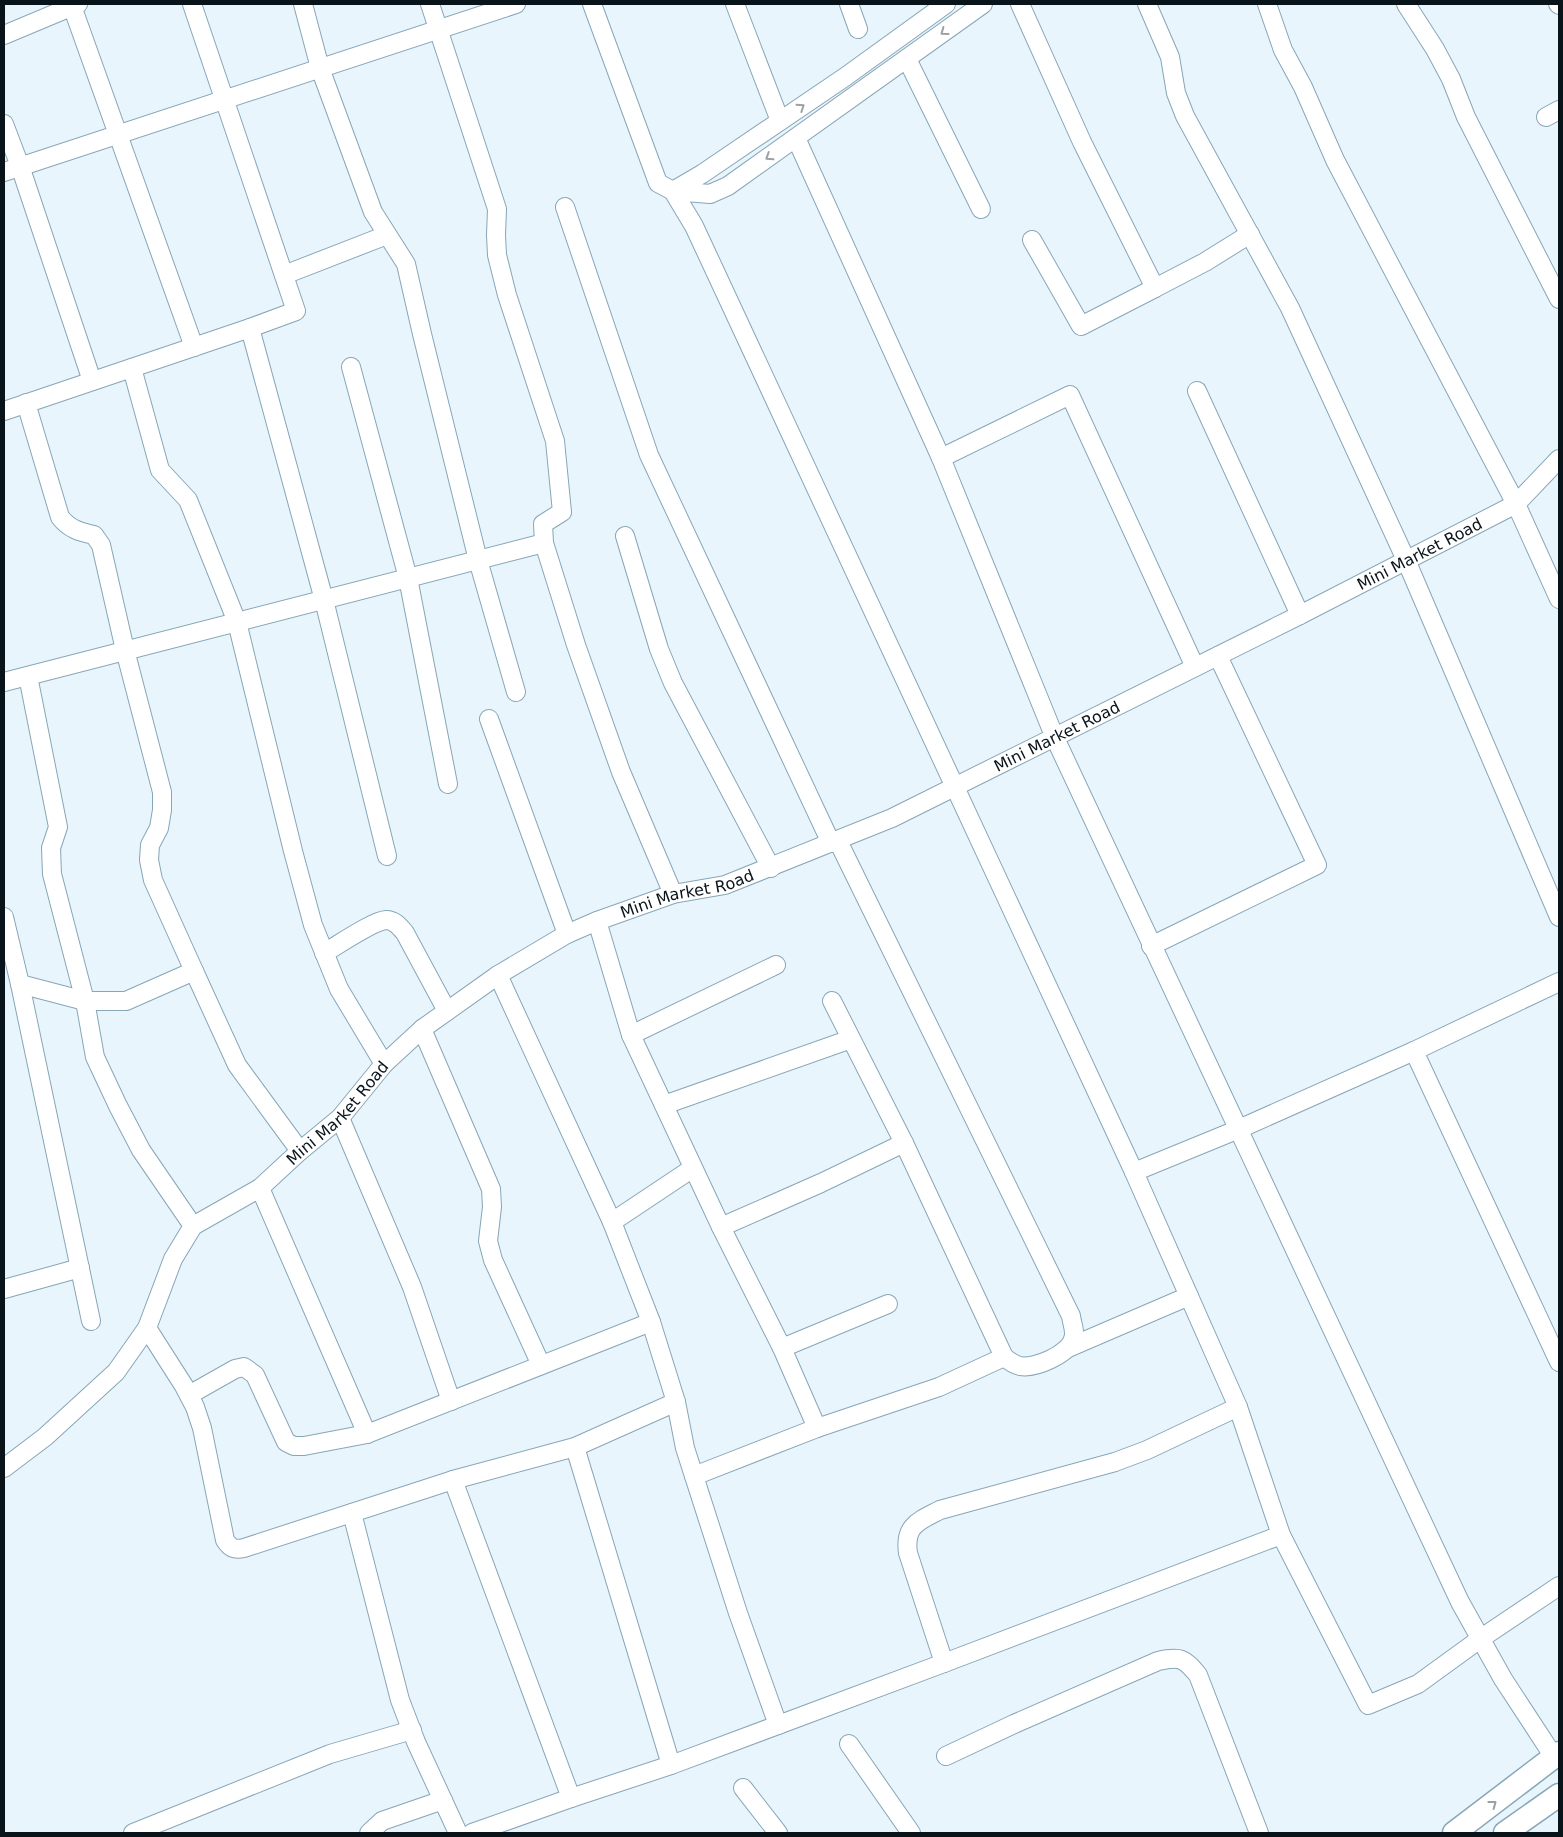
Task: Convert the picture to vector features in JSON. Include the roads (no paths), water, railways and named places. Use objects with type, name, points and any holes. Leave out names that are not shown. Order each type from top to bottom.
[{"type":"street","points":[[4,411],[296,311],[192,4]]},
{"type":"street","points":[[303,4],[320,68],[373,212],[406,264],[478,560],[516,692]]},
{"type":"street","points":[[430,4],[497,209],[497,255],[507,295],[555,441],[562,512],[543,524],[544,544],[576,644],[621,772],[674,894]]},
{"type":"street","points":[[12,169],[516,4]]},
{"type":"street","points":[[592,4],[658,183],[673,190],[710,194],[728,186],[984,4]]},
{"type":"street","points":[[735,4],[780,121]]},
{"type":"street","points":[[849,4],[858,30]]},
{"type":"street","points":[[673,190],[702,174],[780,121],[946,4]]},
{"type":"street","points":[[1020,4],[1082,142],[1155,288]]},
{"type":"street","points":[[1147,4],[1170,57],[1176,93],[1185,116],[1290,308],[1406,560],[1559,917]]},
{"type":"street","points":[[1266,4],[1283,50],[1303,87],[1334,160],[1516,504],[1559,599]]},
{"type":"street","points":[[1406,4],[1435,48],[1451,79],[1466,117],[1559,299]]},
{"type":"street","points":[[4,35],[75,5],[194,347]]},
{"type":"street","points":[[907,59],[981,209]]},
{"type":"street","points":[[4,124],[12,169],[92,381]]},
{"type":"street","points":[[796,138],[942,458],[1055,738],[1355,1380],[1460,1602],[1503,1679],[1557,1755],[1454,1833]]},
{"type":"street","points":[[673,190],[694,226],[1134,1172],[1238,1407],[1280,1535],[1368,1705],[1418,1684],[1480,1639],[1559,1586]]},
{"type":"street","points":[[565,207],[649,455],[834,842],[1071,1316],[1074,1332],[1073,1340],[1060,1355],[1034,1365],[1021,1367],[1012,1364],[1004,1357],[904,1143],[832,1001]]},
{"type":"street","points":[[1032,240],[1081,326],[1205,262],[1250,234]]},
{"type":"street","points":[[284,275],[387,235]]},
{"type":"street","points":[[250,328],[324,600],[387,856]]},
{"type":"street","points":[[351,367],[408,578],[448,784]]},
{"type":"street","points":[[132,368],[160,470],[188,500],[237,622],[313,925],[340,989],[384,1064]]},
{"type":"street","points":[[1197,391],[1300,615]]},
{"type":"street","points":[[942,458],[1070,395],[1195,667]]},
{"type":"street","points":[[26,403],[60,517],[66,525],[82,532],[94,534],[101,545],[162,792],[159,828],[150,845],[149,860],[153,880],[237,1065],[300,1151]]},
{"type":"street","name":"Mini Market Road","points":[[4,1468],[45,1436],[116,1372],[147,1328],[173,1259],[193,1226],[260,1188],[300,1151],[340,1118],[384,1064],[422,1029],[498,974],[567,934],[598,921],[674,894],[725,885],[892,818],[1300,615],[1516,504],[1559,459]]},
{"type":"street","points":[[625,536],[659,649],[673,683],[771,868]]},
{"type":"street","points":[[4,682],[544,544]]},
{"type":"street","points":[[1151,946],[1318,865],[1218,656]]},
{"type":"street","points":[[28,676],[58,827],[51,848],[52,874],[85,1001],[95,1057],[141,1150],[193,1226]]},
{"type":"street","points":[[488,719],[567,934]]},
{"type":"street","points":[[4,917],[20,984],[91,1320]]},
{"type":"street","points":[[324,952],[373,925],[387,920],[396,922],[405,933],[447,1011]]},
{"type":"street","points":[[598,921],[631,1035],[693,1168],[782,1348],[817,1428]]},
{"type":"street","points":[[631,1035],[776,965]]},
{"type":"street","points":[[20,984],[85,1001],[126,1000],[194,971]]},
{"type":"street","points":[[498,974],[612,1222],[651,1322],[676,1402],[685,1448],[738,1613],[778,1725]]},
{"type":"street","points":[[1134,1172],[1239,1129],[1414,1051],[1559,982]]},
{"type":"street","points":[[422,1029],[490,1189],[492,1207],[488,1241],[493,1260],[541,1365]]},
{"type":"street","points":[[664,1106],[763,1071],[834,1043],[851,1039]]},
{"type":"street","points":[[1414,1051],[1559,1362]]},
{"type":"street","points":[[340,1118],[412,1287],[451,1401]]},
{"type":"street","points":[[721,1226],[820,1183],[904,1143]]},
{"type":"street","points":[[612,1222],[693,1168]]},
{"type":"street","points":[[260,1188],[367,1434]]},
{"type":"street","points":[[4,1289],[80,1268]]},
{"type":"street","points":[[1068,1348],[1189,1296]]},
{"type":"street","points":[[782,1348],[888,1304]]},
{"type":"street","points":[[189,1395],[234,1369],[244,1367],[255,1375],[286,1442],[294,1446],[304,1446],[367,1434],[651,1322]]},
{"type":"street","points":[[147,1328],[195,1406],[202,1428],[225,1540],[229,1547],[236,1549],[453,1480],[575,1447],[676,1402]]},
{"type":"street","points":[[694,1476],[817,1428],[939,1386],[1004,1357]]},
{"type":"street","points":[[944,1663],[908,1553],[906,1539],[911,1529],[923,1519],[940,1510],[1115,1462],[1147,1450],[1238,1407]]},
{"type":"street","points":[[575,1447],[671,1765]]},
{"type":"street","points":[[453,1480],[571,1798]]},
{"type":"street","points":[[352,1513],[400,1700],[458,1833]]},
{"type":"street","points":[[472,1833],[671,1765],[1280,1535]]},
{"type":"street","points":[[946,1756],[1158,1661],[1172,1658],[1187,1661],[1198,1675],[1259,1833]]},
{"type":"street","points":[[133,1833],[330,1754],[412,1730]]},
{"type":"street","points":[[849,1744],[911,1833]]},
{"type":"street","points":[[744,1788],[778,1833]]},
{"type":"street","points":[[1505,1833],[1559,1795]]},
{"type":"street","points":[[369,1833],[382,1821],[443,1800]]}]
